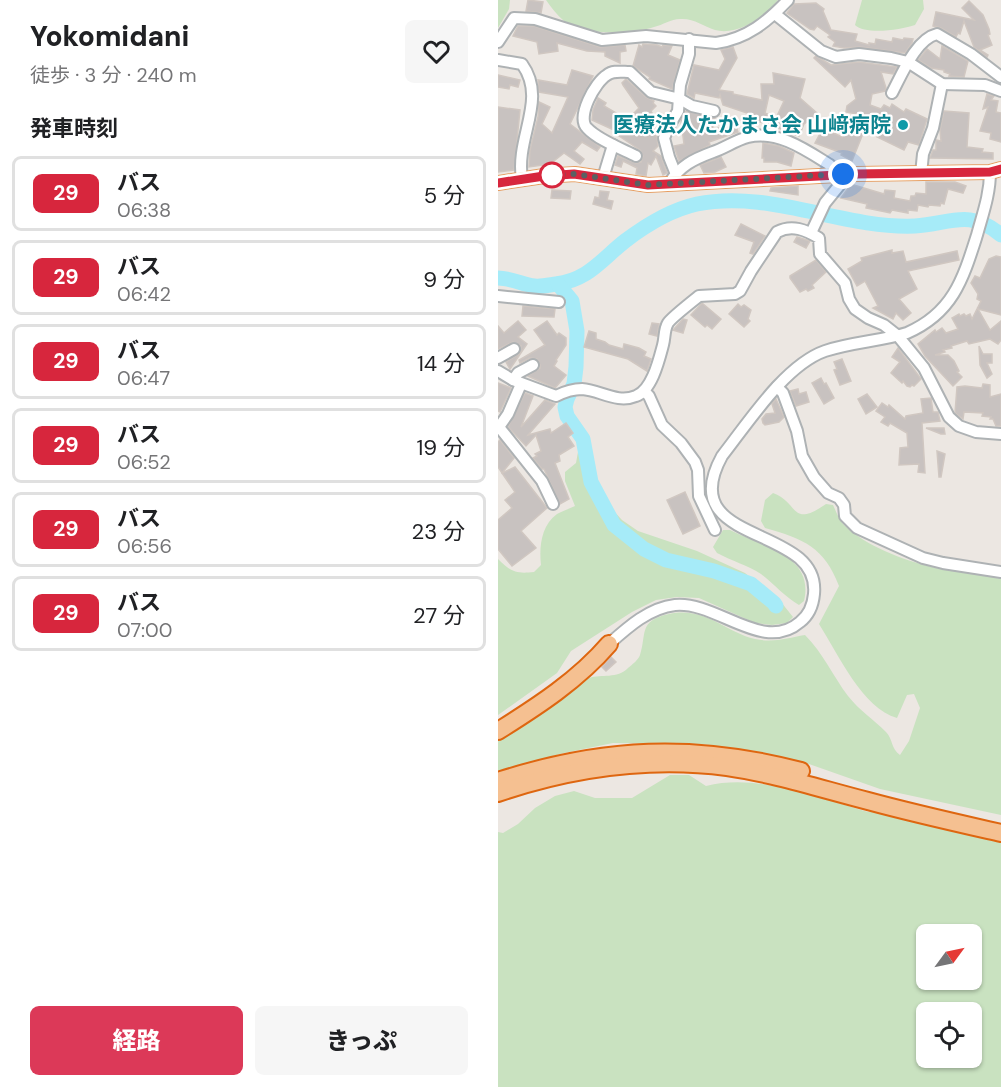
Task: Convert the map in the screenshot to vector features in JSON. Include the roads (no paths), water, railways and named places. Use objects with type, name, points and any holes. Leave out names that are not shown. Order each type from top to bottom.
[{"type":"highway","points":[[498,724],[609,644]]},
{"type":"highway","points":[[498,731],[562,688],[597,658],[609,644]]},
{"type":"highway","points":[[498,781],[565,762],[633,752],[682,752],[728,756],[774,764],[870,796],[1001,833]]},
{"type":"highway","points":[[498,793],[544,779],[589,769],[633,764],[681,764],[760,773],[1001,822]]},
{"type":"main road","points":[[498,183],[574,174],[648,185],[672,178],[995,171]]},
{"type":"street","points":[[498,42],[514,18],[535,19],[602,40],[646,36],[716,43],[728,41],[755,30],[788,0]]},
{"type":"street","points":[[775,14],[821,51],[836,57],[859,54],[891,58],[908,62],[942,84],[985,85],[1001,91]]},
{"type":"street","points":[[892,93],[908,62],[924,40],[937,34],[971,54],[1001,77]]},
{"type":"street","points":[[672,178],[664,138],[678,111],[680,85],[689,54],[689,39]]},
{"type":"street","points":[[498,60],[522,64],[533,90],[533,100],[521,149],[522,179]]},
{"type":"street","points":[[636,156],[613,145],[586,127],[583,117],[590,95],[604,76],[612,72],[630,72],[651,93],[680,99],[692,106],[714,111]]},
{"type":"street","points":[[921,174],[923,154],[933,128],[942,84]]},
{"type":"street","points":[[672,178],[694,159],[748,137],[771,137],[794,143],[830,165],[842,182],[825,203],[812,231]]},
{"type":"street","points":[[603,178],[613,145]]},
{"type":"street","points":[[609,644],[624,630],[653,611],[675,605],[708,610],[758,631],[786,631],[798,624],[810,611],[815,591],[813,579],[800,558],[784,547],[734,524],[717,507],[713,498],[713,479],[722,456],[777,387],[806,361],[824,351],[898,336],[929,321],[946,306],[960,284],[995,171]]},
{"type":"street","points":[[498,371],[517,382],[556,396],[583,389],[607,397],[621,399],[635,397],[644,391],[663,344],[667,325],[673,318],[699,296],[735,294],[740,291],[777,232],[783,228],[805,229],[819,237],[820,254],[846,283],[849,299],[855,309],[884,325],[898,336],[924,368],[949,417],[959,426],[976,432],[1001,434]]},
{"type":"street","points":[[498,296],[560,302]]},
{"type":"street","points":[[498,358],[513,349]]},
{"type":"street","points":[[533,365],[518,373],[508,414],[499,427],[542,481],[553,504]]},
{"type":"street","points":[[777,387],[783,393],[797,431],[802,456],[814,477],[828,493],[839,498],[844,505],[845,516],[857,528],[922,558],[1001,572]]},
{"type":"street","points":[[644,391],[662,425],[681,443],[694,462],[698,470],[699,496],[715,530]]},
{"type":"street","points":[[702,502],[713,498]]},
{"type":"waterway","points":[[498,278],[536,286],[567,282],[586,274],[625,241],[659,219],[697,204],[724,201],[779,205],[860,222],[888,225],[915,226],[969,220],[990,227],[1001,235]]},
{"type":"waterway","points":[[558,284],[572,301],[577,331],[576,367],[574,384],[565,407],[567,416],[583,439],[591,482],[614,525],[644,549],[666,560],[714,571],[751,584],[776,606]]},
{"type":"place","name":"医療法人たかまさ会 山﨑病院","points":[[903,125]]}]
